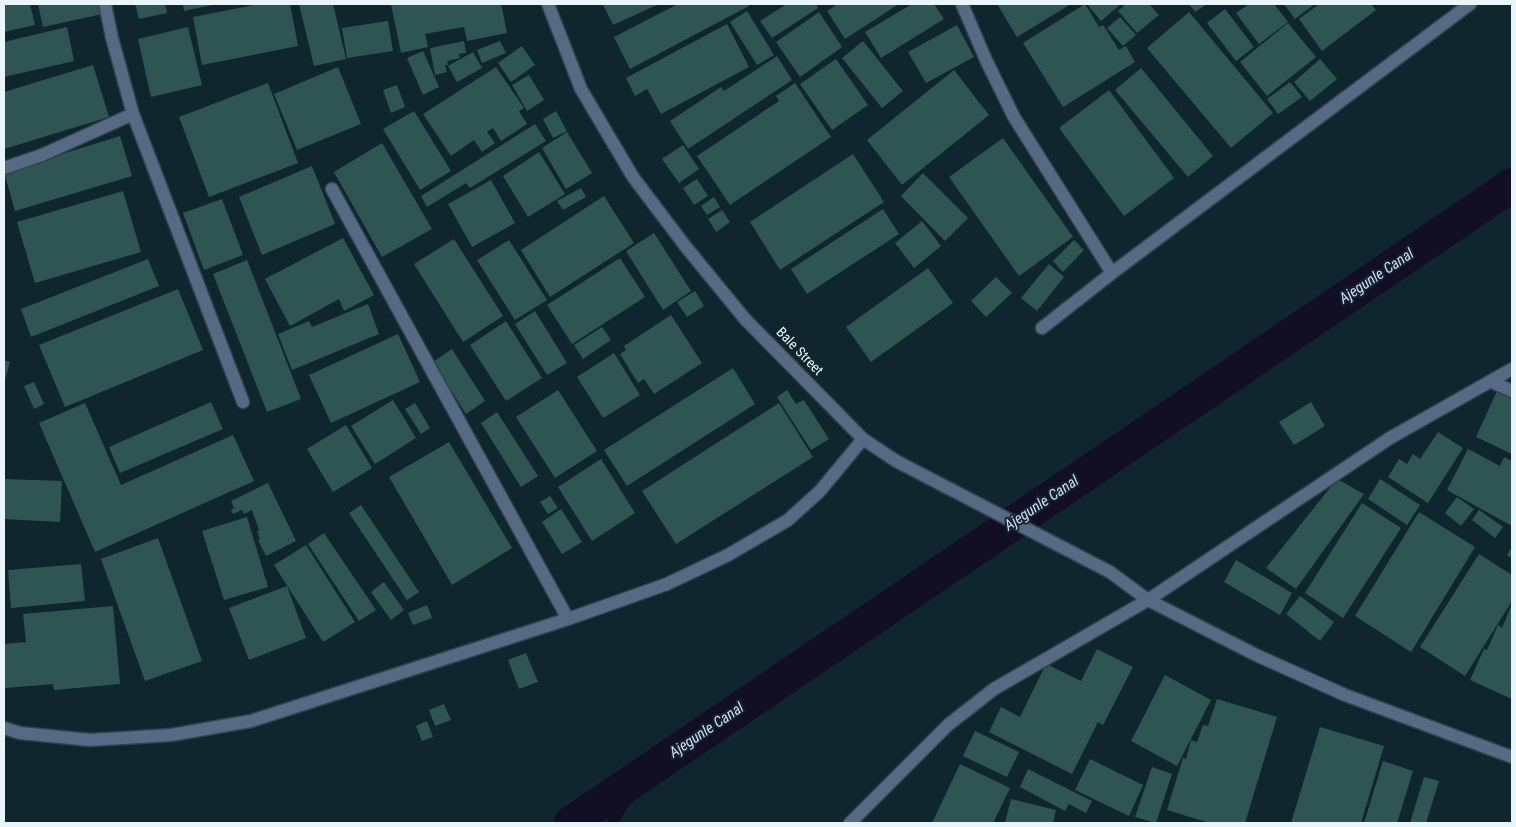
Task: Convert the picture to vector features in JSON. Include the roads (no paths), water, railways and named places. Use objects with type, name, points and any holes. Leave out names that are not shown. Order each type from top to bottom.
[{"type":"street","points":[[105,4],[112,38],[133,114],[243,402]]},
{"type":"street","name":"Bale Street","points":[[548,4],[581,89],[633,177],[686,247],[745,319],[863,439],[896,461],[1110,572],[1148,600],[1256,655],[1345,695],[1512,757]]},
{"type":"street","points":[[962,4],[986,60],[1014,117],[1112,273]]},
{"type":"street","points":[[1042,328],[1112,273],[1470,4]]},
{"type":"street","points":[[4,168],[42,155],[133,114]]},
{"type":"street","points":[[332,189],[568,619]]},
{"type":"street","points":[[850,823],[948,724],[994,689],[1148,600],[1390,438],[1512,369]]},
{"type":"street","points":[[1492,382],[1512,391]]},
{"type":"street","points":[[4,728],[20,733],[90,740],[171,735],[252,722],[568,619],[667,584],[728,554],[788,520],[820,490],[863,439]]},
{"type":"waterway","name":"Ajegunle Canal","points":[[571,823],[1512,185]]},
{"type":"waterway","points":[[612,823],[644,774]]}]
